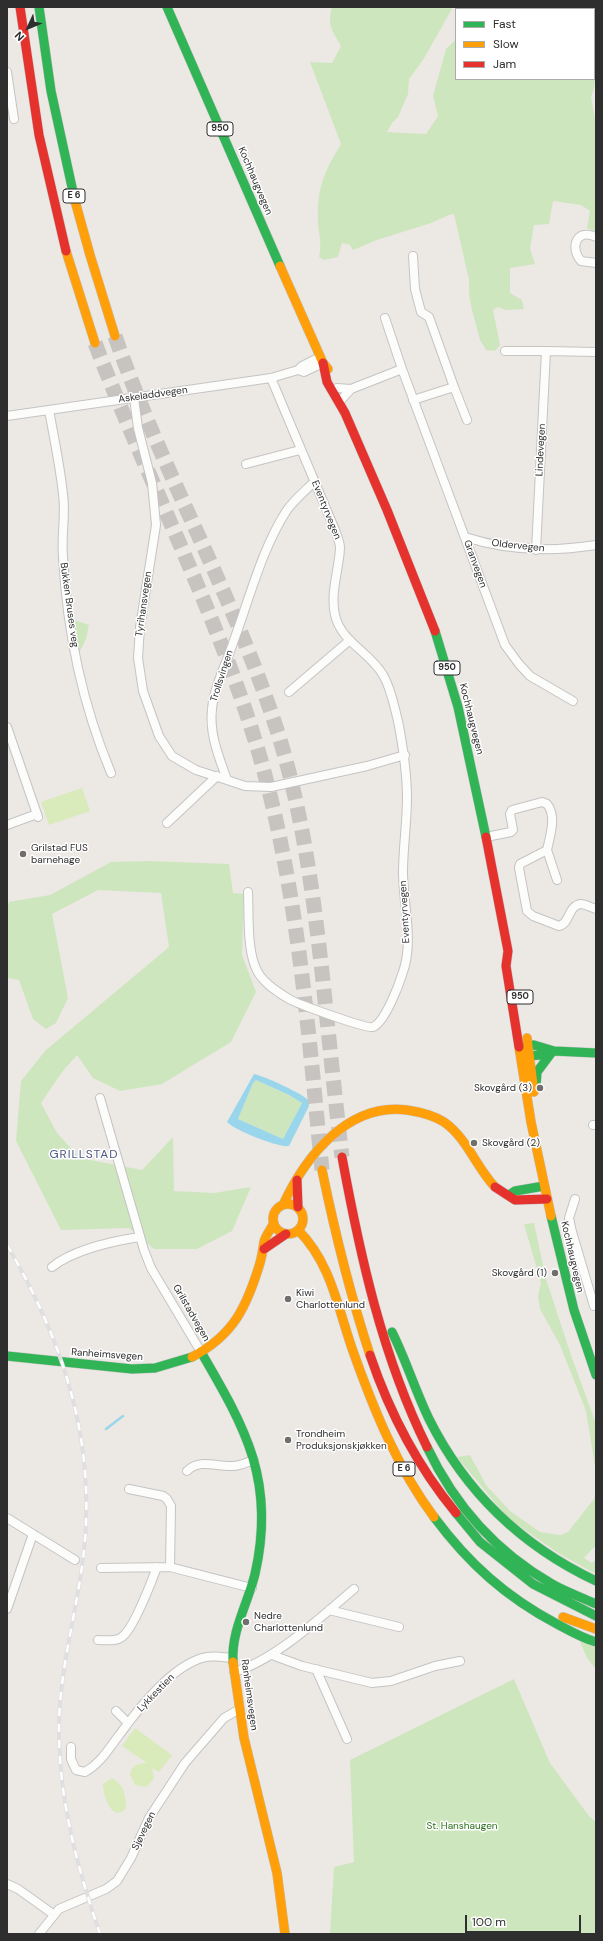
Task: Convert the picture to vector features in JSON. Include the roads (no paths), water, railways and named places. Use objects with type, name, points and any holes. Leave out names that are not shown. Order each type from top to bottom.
[{"type":"main road","name":"E 6","points":[[20,7],[31,94],[52,198],[71,270],[95,343]]},
{"type":"main road","name":"E 6","points":[[39,7],[44,53],[64,155],[90,255],[115,336]]},
{"type":"main road","name":"Kochhaugvegen","points":[[167,7],[322,360],[328,367],[342,399],[345,413],[400,542],[436,635],[460,714],[476,782],[508,951],[515,965],[530,1056],[538,1117],[537,1141]]},
{"type":"main road","name":"Kochhaugvegen","points":[[322,360],[323,369],[333,393],[339,406],[345,413]]},
{"type":"main road","name":"Kochhaugvegen","points":[[508,951],[506,966],[530,1118],[537,1141],[544,1186],[567,1291],[596,1375]]},
{"type":"main road","points":[[552,1052],[551,1048],[528,1045],[520,1052],[530,1056],[552,1052],[596,1053]]},
{"type":"main road","points":[[534,1092],[537,1072],[552,1052]]},
{"type":"main road","points":[[286,1234],[278,1230],[274,1223],[273,1215],[283,1204],[292,1185],[314,1153],[349,1122],[374,1111],[405,1108],[430,1114],[453,1129],[467,1145],[489,1182],[498,1190],[509,1195],[515,1200],[547,1199]]},
{"type":"main road","points":[[342,1156],[354,1219],[379,1318],[395,1371],[414,1423],[435,1465],[464,1509],[499,1546],[520,1562],[564,1590],[596,1604]]},
{"type":"main road","name":"E 6","points":[[322,1170],[336,1239],[363,1335],[385,1394],[422,1468],[439,1510],[466,1544],[515,1588],[576,1623],[596,1629]]},
{"type":"main road","points":[[296,1180],[298,1188],[298,1207]]},
{"type":"main road","points":[[509,1195],[515,1191],[544,1186]]},
{"type":"main road","points":[[264,1248],[270,1246],[286,1234],[294,1233],[298,1230],[303,1220],[303,1214],[298,1207],[290,1204],[283,1204]]},
{"type":"main road","name":"Grilstadvegen","points":[[201,1352],[220,1339],[235,1322],[244,1308],[253,1286],[264,1248],[264,1240],[274,1223]]},
{"type":"main road","name":"E 6","points":[[298,1230],[313,1244],[324,1266],[360,1372],[399,1460],[423,1501],[440,1526],[477,1568],[499,1587],[538,1614],[589,1640],[596,1640]]},
{"type":"main road","points":[[379,1318],[392,1332],[420,1399],[442,1442],[477,1493],[502,1520],[526,1540],[560,1564],[596,1581]]},
{"type":"main road","name":"Ranheimsvegen","points":[[7,1356],[143,1369],[178,1363],[201,1352],[230,1400],[254,1460],[262,1496],[263,1526],[261,1546],[252,1588],[235,1640],[232,1658],[238,1710],[275,1865],[285,1934]]},
{"type":"main road","name":"E 6","points":[[422,1468],[455,1516],[492,1554],[537,1588],[596,1616]]},
{"type":"main road","name":"E 6","points":[[576,1623],[596,1640]]},
{"type":"street","points":[[7,72],[14,118]]},
{"type":"street","points":[[596,237],[590,234],[583,235],[579,238],[575,248],[576,255],[581,261],[596,263]]},
{"type":"street","points":[[413,256],[415,289],[421,312],[429,317],[467,420]]},
{"type":"street","name":"Granvegen","points":[[385,318],[413,400],[505,644],[519,664],[530,676],[573,701]]},
{"type":"street","points":[[505,351],[596,352]]},
{"type":"street","name":"Lindevegen","points":[[536,550],[546,351]]},
{"type":"street","name":"Askeladdvegen","points":[[7,416],[271,378],[298,370],[304,372],[322,360]]},
{"type":"street","points":[[337,388],[351,389],[402,369]]},
{"type":"street","name":"Eventyrvegen","points":[[248,892],[250,943],[255,967],[266,983],[290,1000],[357,1025],[370,1028],[376,1025],[386,1012],[397,989],[404,970],[407,946],[408,922],[403,875],[407,798],[405,755],[394,706],[383,675],[368,656],[344,634],[335,615],[334,593],[340,546],[335,530],[300,450],[271,378]]},
{"type":"street","points":[[413,400],[454,386]]},
{"type":"street","points":[[342,399],[351,389]]},
{"type":"street","name":"Tyrihansvegen","points":[[134,398],[138,428],[152,483],[156,525],[140,627],[138,658],[143,691],[158,736],[172,756],[187,767],[227,780]]},
{"type":"street","name":"Bukken Bruses veg","points":[[49,410],[63,494],[65,521],[62,555],[65,585],[80,673],[86,702],[111,773]]},
{"type":"street","points":[[246,464],[300,450]]},
{"type":"street","name":"Trollsvingen","points":[[227,780],[212,734],[212,709],[214,694],[272,538],[288,510],[314,482]]},
{"type":"street","name":"Oldervegen","points":[[465,538],[481,542],[536,550],[572,549],[596,545]]},
{"type":"street","points":[[289,692],[350,640]]},
{"type":"street","points":[[7,728],[37,816],[7,824]]},
{"type":"street","points":[[227,780],[245,786],[271,787],[346,772],[405,755]]},
{"type":"street","points":[[167,823],[217,776]]},
{"type":"street","points":[[486,837],[511,832],[513,830],[510,814],[512,810],[545,803],[550,807],[552,816],[547,850],[557,880]]},
{"type":"street","points":[[547,850],[520,864],[519,868],[527,911],[533,916],[559,926],[565,923],[572,909],[581,904],[596,909]]},
{"type":"street","name":"Grilstadvegen","points":[[100,1098],[140,1237],[152,1268],[201,1352]]},
{"type":"street","points":[[575,1199],[569,1218],[595,1308]]},
{"type":"street","points":[[52,1267],[61,1260],[87,1250],[118,1240],[140,1237]]},
{"type":"street","points":[[187,1471],[192,1466],[200,1463],[233,1466],[254,1460]]},
{"type":"street","points":[[129,1489],[163,1496],[167,1499],[171,1506],[170,1567]]},
{"type":"street","points":[[7,1518],[75,1560]]},
{"type":"street","points":[[7,1609],[33,1534]]},
{"type":"street","points":[[101,1568],[170,1567],[252,1588]]},
{"type":"street","points":[[98,1640],[114,1640],[122,1637],[133,1622],[158,1568]]},
{"type":"street","points":[[234,1672],[248,1668],[272,1655],[354,1589]]},
{"type":"street","points":[[329,1610],[399,1627]]},
{"type":"street","points":[[272,1655],[316,1669],[372,1683],[391,1681],[434,1666],[460,1661]]},
{"type":"street","name":"Lykkestien","points":[[71,1747],[71,1759],[76,1770],[85,1772],[96,1765],[128,1723],[173,1674],[186,1665],[211,1657],[232,1658]]},
{"type":"street","points":[[316,1669],[323,1688],[333,1705],[347,1739]]},
{"type":"street","points":[[116,1710],[128,1723]]},
{"type":"street","name":"Sjøvegen","points":[[39,1934],[53,1914],[59,1909],[106,1889],[117,1881],[131,1858],[149,1818],[185,1763],[224,1718],[238,1710]]},
{"type":"street","points":[[7,1884],[18,1889],[53,1914]]},
{"type":"water","points":[[254,1074],[300,1094],[309,1101],[309,1106],[289,1146],[276,1144],[257,1138],[227,1122]],"holes":[[[256,1080],[289,1095],[302,1103],[283,1139],[238,1119],[253,1083]]]},
{"type":"waterway","points":[[106,1429],[123,1416]]},
{"type":"tunnel","points":[[115,336],[134,388],[155,438],[244,639],[281,743],[296,802],[312,891],[342,1157]]},
{"type":"tunnel","points":[[95,343],[136,445],[202,595],[241,698],[258,750],[272,802],[283,854],[300,958],[322,1170]]},
{"type":"railway","points":[[7,1245],[28,1283],[47,1323],[62,1362],[74,1403],[82,1444],[86,1486],[86,1529],[78,1593],[63,1674],[59,1714],[59,1735],[60,1761],[67,1812],[84,1885],[100,1934]]},
{"type":"place","name":"Grilstad FUS barnehage","points":[[23,854]]},
{"type":"place","name":"Skovgård (3)","points":[[540,1088]]},
{"type":"place","name":"Skovgård (2)","points":[[474,1143]]},
{"type":"place","name":"Skovgård (1)","points":[[555,1273]]},
{"type":"place","name":"Kiwi Charlottenlund","points":[[288,1299]]},
{"type":"place","name":"Trondheim Produksjonskjøkken","points":[[288,1440]]},
{"type":"place","name":"Nedre Charlottenlund","points":[[246,1622]]},
{"type":"district","name":"GRILLSTAD","points":[[84,1155]]},
{"type":"park label","name":"St. Hanshaugen","points":[[462,1826]]}]
